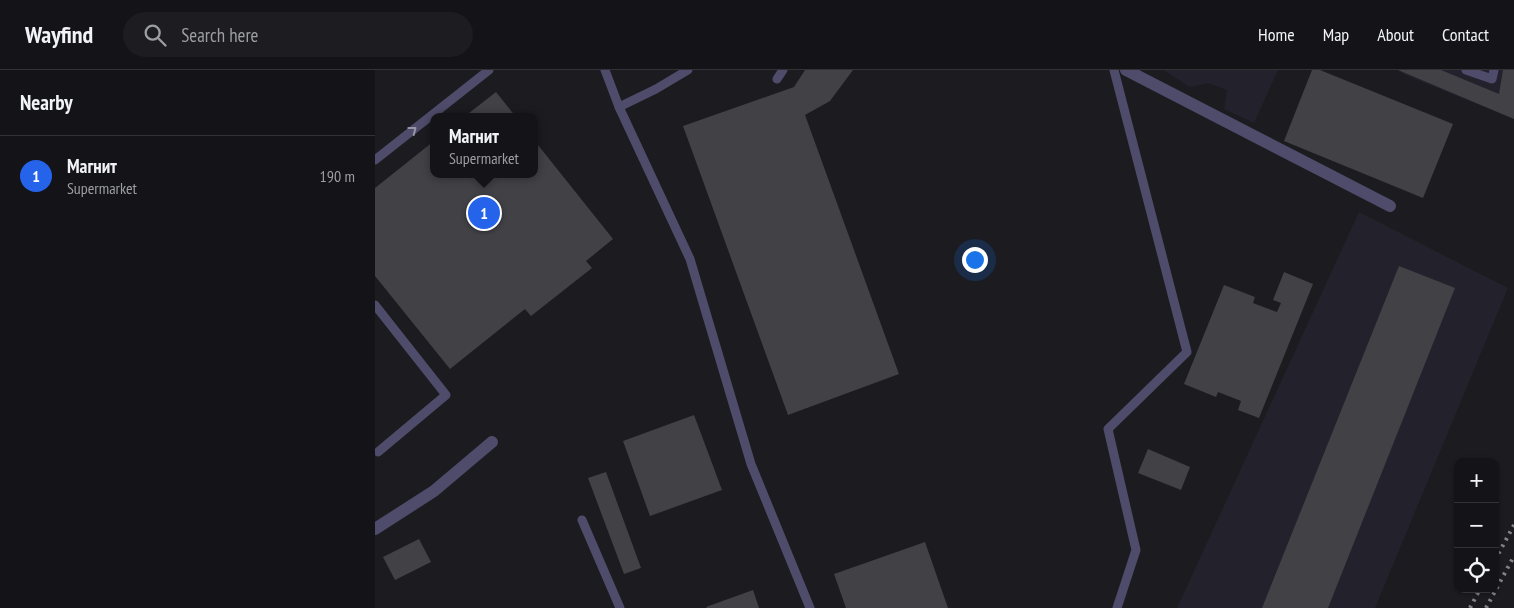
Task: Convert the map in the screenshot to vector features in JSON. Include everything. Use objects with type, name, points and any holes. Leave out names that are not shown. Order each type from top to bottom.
[{"type":"street","points":[[1125,70],[1391,206]]},
{"type":"street","points":[[375,529],[434,491],[492,442]]},
{"type":"lane","points":[[435,113],[489,70]]},
{"type":"lane","points":[[605,70],[619,108],[690,259],[751,464],[810,608]]},
{"type":"lane","points":[[619,108],[656,90],[688,70]]},
{"type":"lane","points":[[777,79],[783,70]]},
{"type":"lane","points":[[1114,70],[1187,352],[1108,429],[1136,550],[1117,608]]},
{"type":"lane","points":[[1466,70],[1492,79],[1494,70]]},
{"type":"lane","points":[[375,160],[430,117]]},
{"type":"lane","points":[[375,305],[445,395],[378,452]]},
{"type":"lane","points":[[582,520],[620,608]]},
{"type":"shaded area","points":[[1163,70],[1278,70],[1254,123],[1224,109],[1227,90],[1208,83],[1190,87]]},
{"type":"shaded area","points":[[1398,70],[1514,70],[1514,119],[1405,75]]},
{"type":"shaded area","points":[[1359,212],[1508,288],[1375,608],[1177,608]]},
{"type":"building","points":[[805,70],[853,70],[830,101],[805,115],[899,374],[788,415],[683,126],[794,87]]},
{"type":"building","points":[[1312,70],[1320,70],[1453,124],[1423,198],[1284,141]]},
{"type":"building","points":[[1398,70],[1441,70],[1499,94],[1503,70],[1514,70],[1514,119]]},
{"type":"building","points":[[496,92],[513,113],[469,113]]},
{"type":"building","points":[[430,144],[430,178],[538,178],[538,145],[613,239],[586,261],[592,268],[531,316],[525,309],[450,369],[375,276],[375,188]]},
{"type":"building","points":[[1399,266],[1455,288],[1328,608],[1262,608]]},
{"type":"building","points":[[1284,272],[1313,284],[1259,418],[1238,410],[1241,401],[1218,392],[1216,397],[1184,384],[1224,285],[1255,297],[1253,303],[1277,312],[1281,303],[1273,300]]},
{"type":"building","points":[[694,415],[722,490],[650,516],[623,441]]},
{"type":"building","points":[[1148,449],[1190,467],[1181,490],[1138,473]]},
{"type":"building","points":[[606,472],[641,568],[624,574],[588,478]]},
{"type":"building","points":[[419,539],[431,562],[395,580],[383,557]]},
{"type":"building","points":[[925,542],[948,608],[846,608],[834,574]]},
{"type":"building","points":[[753,590],[759,608],[706,607]]},
{"type":"railway","points":[[1499,553],[1514,525]]},
{"type":"railway","points":[[1486,608],[1514,556]]},
{"type":"railway","points":[[1470,608],[1478,593]]},
{"type":"place","name":"Магнит","points":[[484,213]]}]
